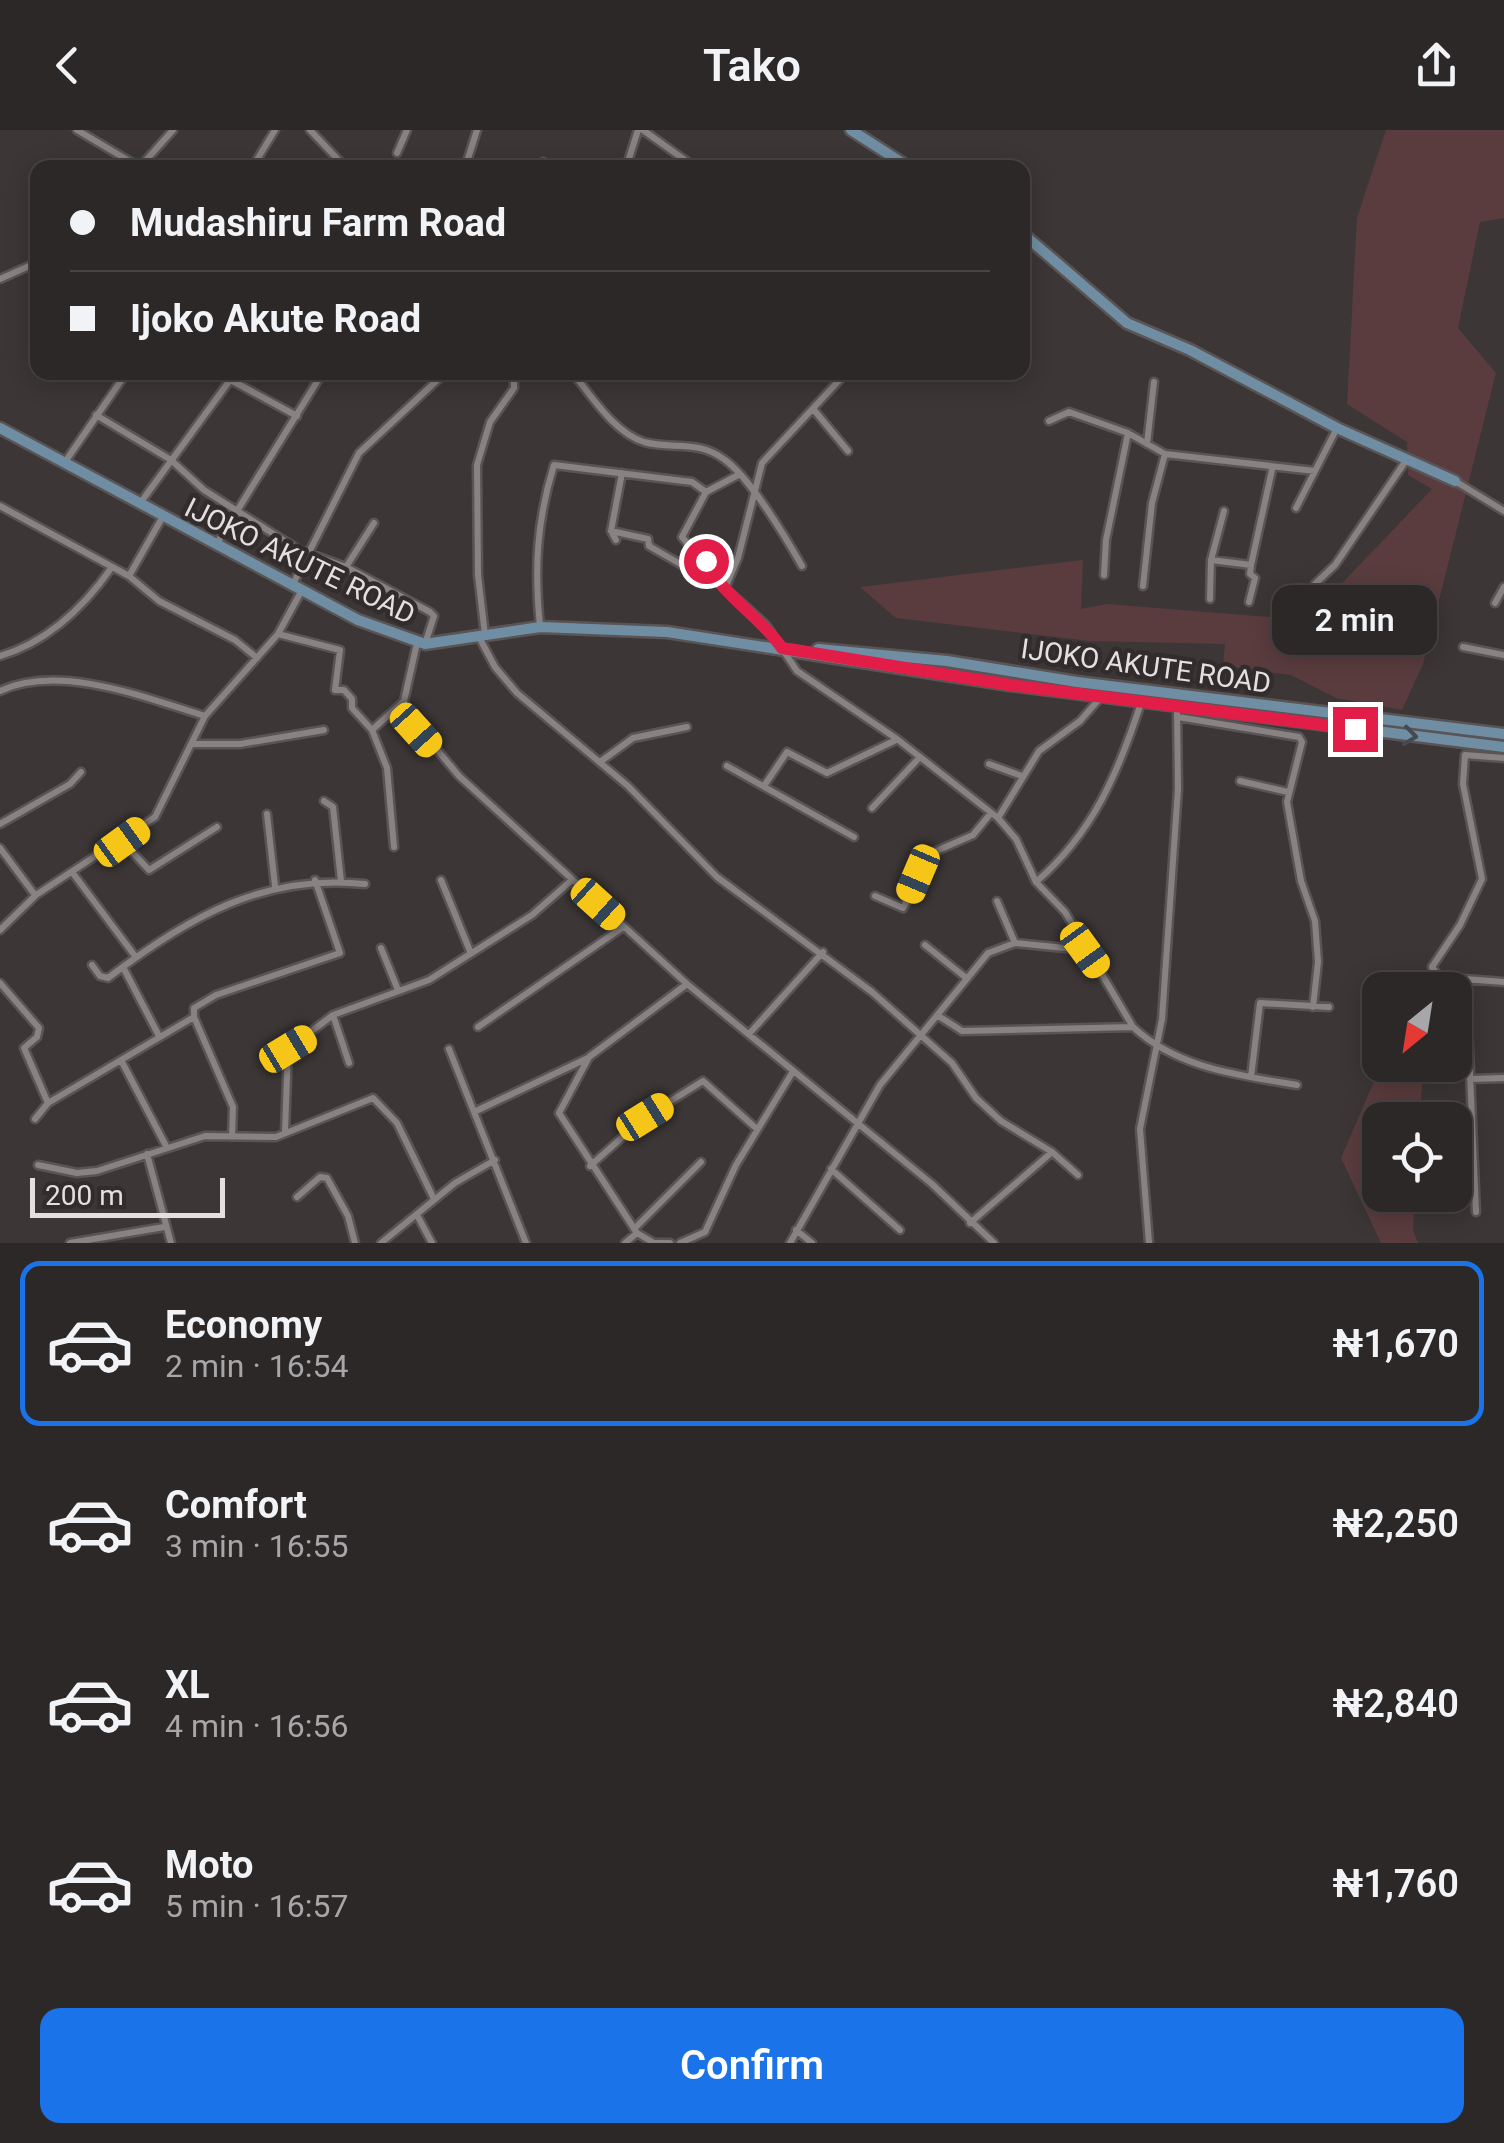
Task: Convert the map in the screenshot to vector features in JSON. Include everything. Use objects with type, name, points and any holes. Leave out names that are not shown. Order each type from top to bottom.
[{"type":"main road","points":[[851,130],[898,160]]},
{"type":"main road","points":[[1030,240],[1127,323],[1190,350],[1337,428],[1455,481]]},
{"type":"main road","name":"IJOKO AKUTE ROAD","points":[[0,428],[358,620],[421,644],[540,627],[668,632],[1141,702],[1177,711],[1504,747]]},
{"type":"main road","name":"IJOKO AKUTE ROAD","points":[[782,648],[869,651],[1504,734]]},
{"type":"street","points":[[77,130],[128,160]]},
{"type":"street","points":[[146,160],[173,130]]},
{"type":"street","points":[[257,160],[275,130]]},
{"type":"street","points":[[310,130],[338,160]]},
{"type":"street","points":[[397,153],[407,130]]},
{"type":"street","points":[[468,160],[477,130]]},
{"type":"street","points":[[629,160],[640,130],[684,160]]},
{"type":"street","points":[[0,279],[30,266]]},
{"type":"street","points":[[64,463],[121,380]]},
{"type":"street","points":[[140,504],[231,380]]},
{"type":"street","points":[[240,380],[297,416]]},
{"type":"street","points":[[215,546],[318,380]]},
{"type":"street","points":[[0,930],[36,895],[122,842],[164,804],[205,716],[278,634],[311,552],[360,453],[403,407],[436,380]]},
{"type":"street","points":[[515,380],[514,388],[490,422],[477,466],[482,636],[495,667],[518,693],[600,762],[717,877],[823,952],[952,1063],[976,1098],[1001,1121],[1052,1152],[1078,1175]]},
{"type":"street","points":[[579,380],[625,432],[641,442],[692,444],[724,459],[740,474],[802,566]]},
{"type":"street","points":[[725,588],[762,464],[840,380]]},
{"type":"street","points":[[1147,444],[1154,382]]},
{"type":"street","points":[[814,410],[848,451]]},
{"type":"street","points":[[1049,421],[1069,412],[1128,434],[1165,454],[1272,470],[1316,471]]},
{"type":"street","points":[[96,416],[170,460],[236,512],[299,550],[346,567],[434,616],[404,701],[372,730]]},
{"type":"street","points":[[1296,508],[1337,428]]},
{"type":"street","points":[[1104,575],[1106,540],[1128,434]]},
{"type":"street","points":[[1142,586],[1152,503],[1165,454]]},
{"type":"street","points":[[1315,584],[1335,564],[1408,458]]},
{"type":"street","points":[[540,627],[535,553],[538,516],[554,465],[692,482],[706,492]]},
{"type":"street","points":[[1249,602],[1256,578],[1250,566],[1272,470]]},
{"type":"street","points":[[616,540],[610,530],[622,473]]},
{"type":"street","points":[[740,474],[706,492],[682,537],[725,588],[766,625],[797,671],[898,739],[995,816],[1016,839],[1036,882],[1065,912],[1085,950],[1120,998],[1133,1027],[1159,1051],[1251,1077],[1296,1085]]},
{"type":"street","points":[[1455,481],[1504,512]]},
{"type":"street","points":[[0,506],[129,576],[159,601],[235,640],[257,658]]},
{"type":"street","points":[[1210,598],[1211,560],[1224,512]]},
{"type":"street","points":[[129,576],[162,518]]},
{"type":"street","points":[[346,567],[374,523]]},
{"type":"street","points":[[610,530],[648,539],[649,546],[689,569],[709,568]]},
{"type":"street","points":[[1211,560],[1250,566]]},
{"type":"street","points":[[0,656],[56,627],[94,593],[112,567]]},
{"type":"street","points":[[1494,603],[1504,587]]},
{"type":"street","points":[[278,634],[340,650],[335,690],[344,690],[352,699],[352,708],[372,730],[388,768],[394,847]]},
{"type":"street","points":[[1463,646],[1504,654]]},
{"type":"street","points":[[0,691],[24,683],[102,683],[205,716]]},
{"type":"street","points":[[875,896],[903,908],[934,852],[973,835],[995,816],[1040,751],[1080,720],[1100,697]]},
{"type":"street","points":[[404,701],[416,730],[459,776],[623,927],[792,1073],[932,1184],[981,1239],[994,1243]]},
{"type":"street","points":[[1036,882],[1067,856],[1088,827],[1119,771],[1141,702]]},
{"type":"street","points":[[1149,1243],[1140,1129],[1159,1051],[1177,711],[1299,737],[1288,792],[1292,838],[1315,921],[1318,962],[1314,1007]]},
{"type":"street","points":[[600,762],[632,738],[687,726]]},
{"type":"street","points":[[191,744],[240,744],[324,730]]},
{"type":"street","points":[[764,786],[787,752],[827,772],[898,739]]},
{"type":"street","points":[[1436,972],[1432,967],[1460,925],[1482,879],[1462,784],[1466,755],[1504,758]]},
{"type":"street","points":[[872,808],[920,757]]},
{"type":"street","points":[[989,764],[1022,776]]},
{"type":"street","points":[[727,766],[854,837]]},
{"type":"street","points":[[0,824],[70,784],[80,772]]},
{"type":"street","points":[[1240,782],[1288,792]]},
{"type":"street","points":[[324,801],[334,807],[341,881]]},
{"type":"street","points":[[267,814],[275,886]]},
{"type":"street","points":[[122,842],[149,870],[216,827]]},
{"type":"street","points":[[0,848],[36,895]]},
{"type":"street","points":[[72,872],[136,956]]},
{"type":"street","points":[[35,1118],[48,1103],[122,1062],[158,1034],[194,1017],[202,1001],[340,953],[314,880]]},
{"type":"street","points":[[92,964],[104,979],[201,915],[275,886],[314,880],[365,884]]},
{"type":"street","points":[[441,880],[470,951]]},
{"type":"street","points":[[285,1131],[288,1049],[334,1015],[429,980],[532,915],[572,880]]},
{"type":"street","points":[[997,901],[1015,943]]},
{"type":"street","points":[[478,1027],[623,927]]},
{"type":"street","points":[[790,1243],[880,1085],[988,953],[1015,943],[1085,950]]},
{"type":"street","points":[[925,944],[965,977]]},
{"type":"street","points":[[381,948],[398,990]]},
{"type":"street","points":[[749,1034],[823,952]]},
{"type":"street","points":[[123,966],[158,1034]]},
{"type":"street","points":[[1472,982],[1504,982]]},
{"type":"street","points":[[0,983],[39,1028],[25,1053],[48,1103]]},
{"type":"street","points":[[476,1111],[589,1057],[687,984]]},
{"type":"street","points":[[1251,1077],[1260,1002],[1330,1007]]},
{"type":"street","points":[[937,1014],[962,1031],[1133,1027]]},
{"type":"street","points":[[334,1015],[349,1063]]},
{"type":"street","points":[[194,1017],[233,1108],[232,1137]]},
{"type":"street","points":[[449,1049],[526,1243]]},
{"type":"street","points":[[589,1057],[559,1113],[590,1166],[636,1231],[654,1243],[670,1243]]},
{"type":"street","points":[[122,1062],[166,1146]]},
{"type":"street","points":[[700,1243],[756,1129],[792,1073]]},
{"type":"street","points":[[1472,1079],[1504,1078]]},
{"type":"street","points":[[590,1166],[645,1117],[704,1081],[756,1129]]},
{"type":"street","points":[[1470,1082],[1476,1212]]},
{"type":"street","points":[[38,1165],[78,1174],[205,1136],[276,1136],[373,1098],[396,1123],[434,1199]]},
{"type":"street","points":[[970,1223],[1052,1152]]},
{"type":"street","points":[[147,1154],[171,1243]]},
{"type":"street","points":[[380,1243],[434,1199],[495,1160]]},
{"type":"street","points":[[625,1243],[700,1162]]},
{"type":"street","points":[[831,1169],[900,1230]]},
{"type":"street","points":[[297,1197],[320,1177],[327,1178],[348,1216],[355,1243]]},
{"type":"street","points":[[417,1216],[432,1243]]},
{"type":"street","points":[[74,1243],[164,1227]]},
{"type":"street","points":[[796,1230],[812,1243]]},
{"type":"street","points":[[680,1243],[705,1232]]},
{"type":"shaded area","points":[[1386,130],[1504,130],[1504,218],[1480,222],[1458,328],[1496,373],[1423,664],[1402,710],[1336,698],[1291,675],[1223,666],[1225,644],[1089,641],[896,618],[860,587],[1083,560],[1081,609],[1107,604],[1307,620],[1432,489],[1408,475],[1407,442],[1347,404],[1357,218]]},
{"type":"shaded area","points":[[1374,1082],[1422,1082],[1421,1102],[1365,1102]]},
{"type":"shaded area","points":[[1362,1109],[1362,1203],[1341,1158]]},
{"type":"shaded area","points":[[1366,1212],[1414,1212],[1413,1230],[1418,1243],[1381,1243]]},
{"type":"route","points":[[706,561],[725,588],[766,625],[782,648],[873,666],[1355,729]]}]
